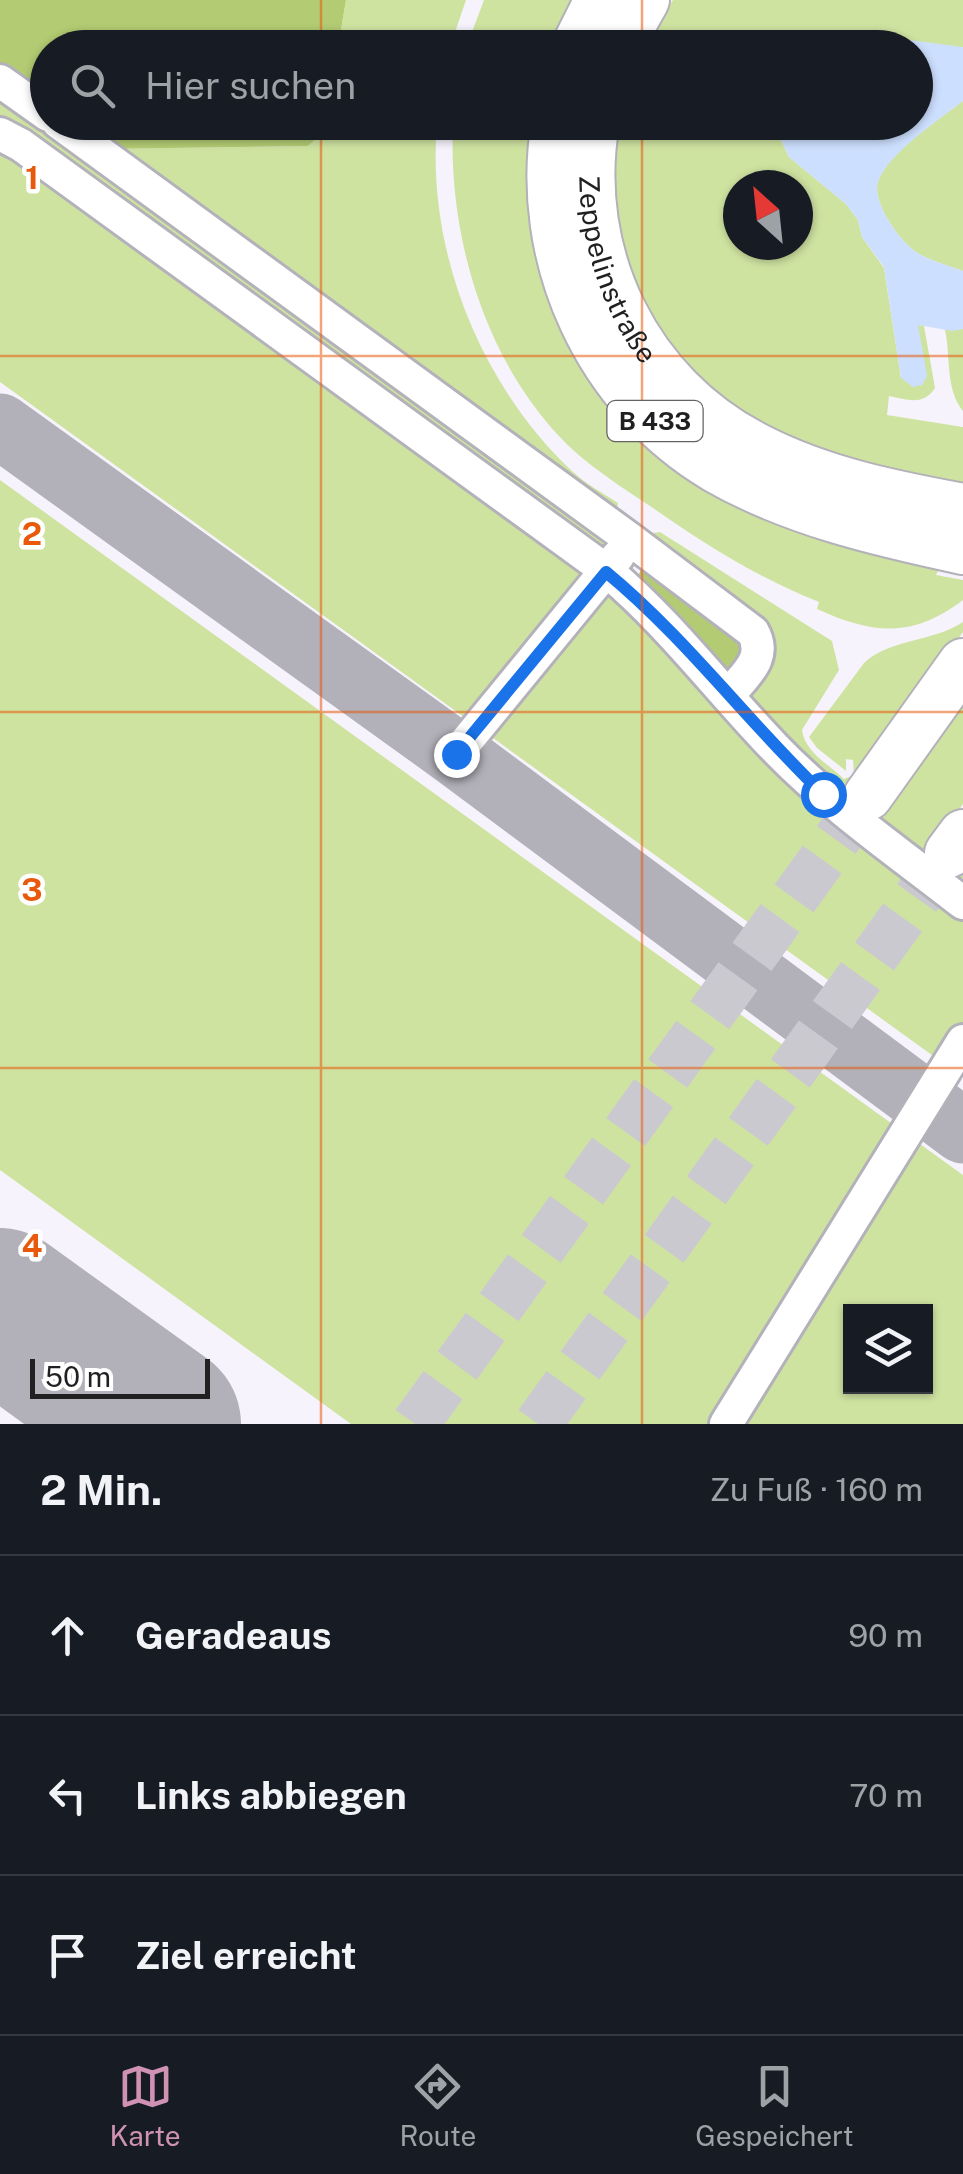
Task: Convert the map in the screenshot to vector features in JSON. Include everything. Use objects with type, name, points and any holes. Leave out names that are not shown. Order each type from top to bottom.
[{"type":"highway","points":[[585,30],[600,0]]},
{"type":"highway","points":[[628,30],[646,0]]},
{"type":"highway","name":"B 433","points":[[555,140],[552,196],[566,276],[576,307],[595,344],[626,390],[646,411],[695,455],[758,490],[830,516],[959,535]]},
{"type":"highway","name":"Zeppelinstraße","points":[[593,140],[589,186],[599,253],[631,330],[668,381],[720,426],[776,457],[850,484],[959,535]]},
{"type":"highway","points":[[868,796],[963,663]]},
{"type":"lane","points":[[0,81],[30,102]]},
{"type":"lane","points":[[0,134],[128,221],[644,602],[774,748],[823,794],[963,903]]},
{"type":"lane","points":[[83,140],[633,537],[752,632],[760,655],[728,696]]},
{"type":"lane","points":[[456,754],[633,537]]},
{"type":"lane","points":[[726,1424],[963,1042]]},
{"type":"green space","points":[[0,0],[346,0],[341,30],[30,30],[30,98],[0,76]]},
{"type":"green space","points":[[346,0],[466,0],[456,30],[341,30]]},
{"type":"green space","points":[[484,0],[576,0],[562,30],[473,30]]},
{"type":"green space","points":[[673,0],[963,0],[963,47],[933,44],[933,30],[654,30]]},
{"type":"green space","points":[[0,85],[30,107],[30,140],[76,140],[621,536],[611,548],[598,550],[0,121]]},
{"type":"green space","points":[[963,101],[963,271],[912,249],[889,222],[879,200],[878,182],[883,171],[913,140],[933,140],[933,124]]},
{"type":"green space","points":[[89,140],[315,140],[308,146],[101,149]]},
{"type":"green space","points":[[315,140],[437,140],[441,219],[451,266],[486,357],[540,437],[573,472],[618,503],[616,521],[101,149],[308,146]]},
{"type":"green space","points":[[453,140],[537,140],[551,297],[940,567],[936,575],[963,580],[963,600],[944,613],[909,627],[874,627],[837,617],[817,609],[819,602],[703,542],[582,458],[531,402],[490,328],[464,248]]},
{"type":"green space","points":[[614,140],[781,140],[789,157],[805,170],[723,170],[723,260],[813,260],[813,177],[846,204],[858,220],[862,237],[884,268],[901,378],[918,324],[924,326],[935,388],[920,399],[889,396],[887,415],[963,427],[963,485],[849,458],[796,440],[746,415],[702,384],[665,345],[637,296],[619,236],[610,183]]},
{"type":"green space","points":[[0,143],[578,570],[584,583],[603,596],[610,594],[963,917],[963,1025],[936,1058],[0,382]]},
{"type":"green space","points":[[963,329],[963,411],[953,393],[945,330]]},
{"type":"green space","points":[[0,480],[963,1175],[963,1424],[351,1424],[0,1170]]},
{"type":"green space","points":[[660,532],[832,641],[839,670],[802,730],[813,752],[844,779],[854,775],[853,760],[846,759],[846,771],[809,737],[864,663],[886,649],[963,622],[963,632],[856,780],[963,694],[963,804],[936,843],[963,864],[963,886],[822,774],[743,692],[645,546],[653,533]]},
{"type":"green space","points":[[643,562],[753,644],[729,675],[682,620],[638,578]]},
{"type":"water","points":[[933,43],[963,47],[963,101],[933,124]]},
{"type":"water","points":[[781,140],[914,140],[892,160],[878,182],[883,211],[912,249],[963,271],[963,329],[918,325],[927,376],[922,385],[913,387],[901,378],[884,267],[862,237],[858,220],[846,204],[813,177],[813,170],[805,170],[789,157]]},
{"type":"taxiway","points":[[0,426],[456,754],[963,1131]]},
{"type":"runway","points":[[0,1308],[161,1424]]},
{"type":"tunnel","points":[[415,1424],[868,796]]},
{"type":"tunnel","points":[[538,1424],[949,853]]},
{"type":"route","points":[[456,754],[606,572],[644,602],[774,748],[823,794]]}]
